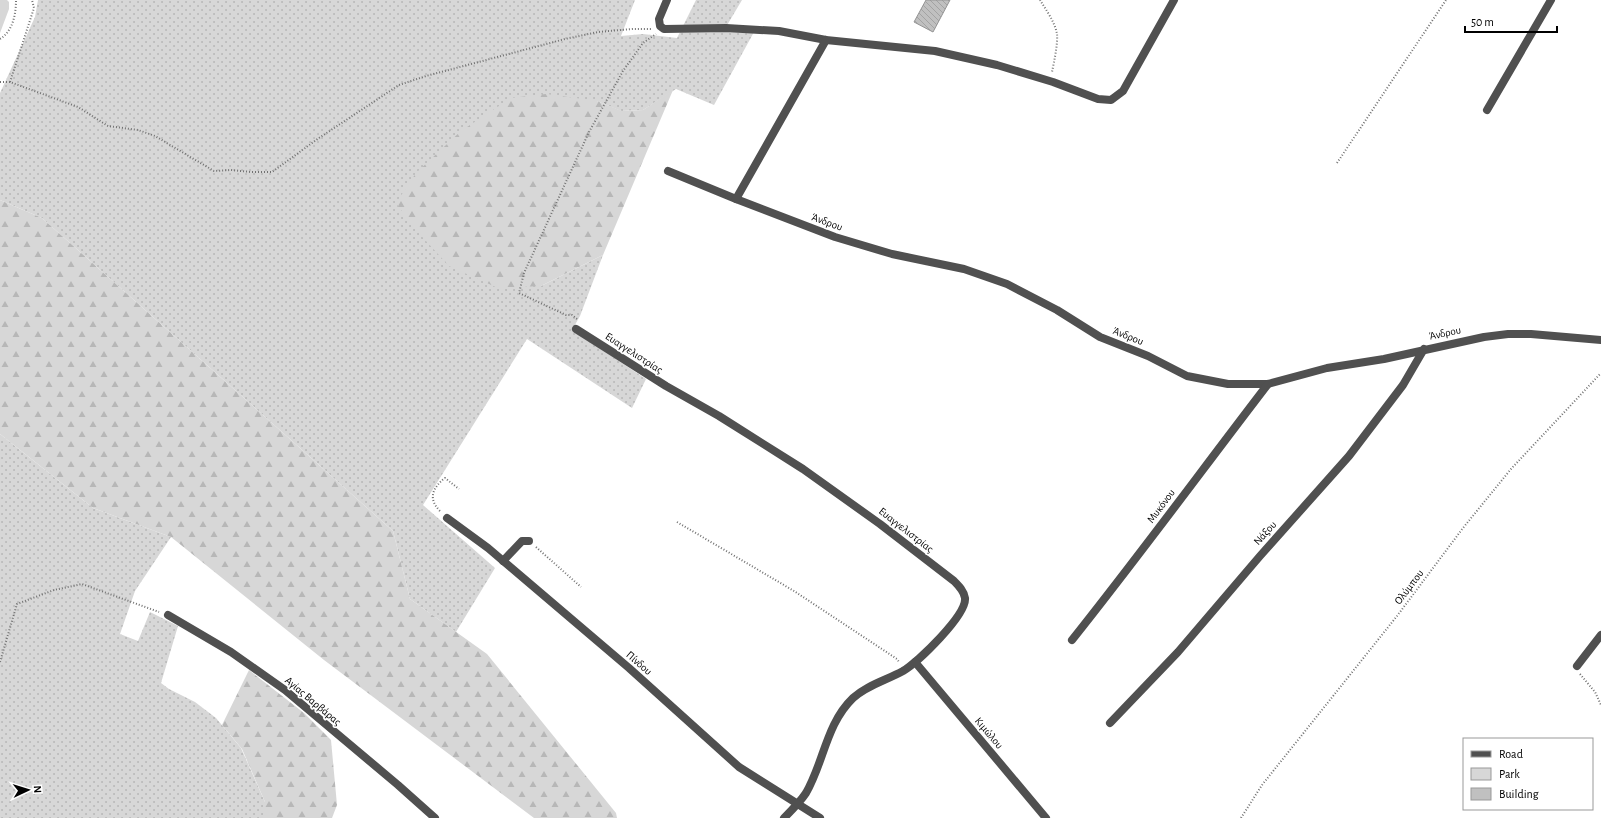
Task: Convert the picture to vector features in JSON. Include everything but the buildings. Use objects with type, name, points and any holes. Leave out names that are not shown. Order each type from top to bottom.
[{"type":"street","points":[[667,0],[659,19],[660,26],[664,29],[726,28],[779,31],[826,40],[935,51],[997,65],[1049,81],[1098,99],[1111,100],[1123,91],[1174,0]]},
{"type":"street","points":[[1487,110],[1551,0]]},
{"type":"street","points":[[736,199],[826,40]]},
{"type":"street","name":"Άνδρου","points":[[668,171],[835,237],[892,254],[964,269],[1007,284],[1057,310],[1100,337],[1148,356],[1188,376],[1228,384],[1268,384],[1327,368],[1384,359],[1424,349],[1484,337],[1508,334],[1531,334],[1601,340]]},
{"type":"street","name":"Ευαγγελιστρίας","points":[[576,329],[666,386],[719,416],[803,469],[880,524],[954,581],[963,591],[966,599],[963,608],[957,619],[942,636],[904,670],[870,686],[853,698],[840,713],[825,743],[806,793],[798,804],[784,818]]},
{"type":"street","name":"Νάξου","points":[[1110,723],[1178,652],[1260,556],[1349,456],[1403,384],[1424,349]]},
{"type":"street","name":"Μυκόνου","points":[[1072,640],[1131,567],[1202,470],[1268,384]]},
{"type":"street","name":"Πίνδου","points":[[447,518],[488,548],[629,668],[739,767],[820,818]]},
{"type":"street","points":[[503,562],[516,545],[522,541],[529,541]]},
{"type":"street","name":"Αγίας Βαρβάρας","points":[[168,615],[231,652],[285,690],[435,818]]},
{"type":"street","points":[[1577,666],[1601,635]]},
{"type":"street","name":"Κιμώλου","points":[[914,662],[1046,818]]},
{"type":"path","points":[[0,39],[6,35],[16,13],[16,0]]},
{"type":"path","points":[[10,82],[34,8],[32,0]]},
{"type":"path","points":[[1040,0],[1049,14],[1057,35],[1054,63],[1049,81]]},
{"type":"path","points":[[1336,164],[1446,0]]},
{"type":"path","points":[[0,82],[10,82],[78,107],[108,126],[138,130],[155,136],[214,171],[231,170],[272,172],[319,138],[399,85],[426,76],[565,39],[598,32],[632,29],[664,29]]},
{"type":"path","points":[[576,329],[577,319],[572,315],[566,315],[520,293],[524,273],[589,132],[623,71],[643,43],[664,29]]},
{"type":"path","name":"Ολύμπου","points":[[1241,818],[1262,785],[1397,616],[1468,522],[1511,469],[1601,373]]},
{"type":"path","points":[[447,518],[434,505],[432,496],[440,482],[445,478],[459,489]]},
{"type":"path","points":[[677,522],[794,591],[897,659],[904,670]]},
{"type":"path","points":[[529,541],[581,587]]},
{"type":"path","points":[[0,662],[17,604],[54,590],[82,584],[168,615]]},
{"type":"path","points":[[1577,666],[1578,673],[1595,692],[1601,705]]},
{"type":"green space","points":[[0,0],[7,0],[9,2],[9,9],[0,33]]},
{"type":"green space","points":[[38,0],[635,0],[621,36],[643,34],[677,38],[696,0],[742,0],[723,32],[754,32],[714,105],[676,89],[643,110],[621,111],[597,101],[541,286],[603,255],[580,316],[572,330],[646,379],[632,408],[527,339],[423,505],[495,568],[456,632],[410,599],[393,531],[42,218],[0,200],[0,93],[35,17]]},
{"type":"green space","points":[[673,90],[603,255],[541,286],[498,288],[449,266],[415,229],[396,203],[416,173],[461,131],[511,98],[546,94],[597,101],[622,111],[643,110]]},
{"type":"green space","points":[[0,200],[42,218],[393,531],[410,599],[487,654],[616,813],[617,818],[534,818],[324,660],[171,537],[93,508],[0,434]]},
{"type":"green space","points":[[0,434],[93,508],[171,537],[135,591],[120,634],[138,641],[150,612],[178,626],[161,683],[169,689],[195,702],[216,718],[241,748],[265,802],[265,818],[0,818]]},
{"type":"green space","points":[[249,670],[304,713],[331,740],[337,805],[332,818],[265,818],[265,802],[242,749],[222,725]]}]
